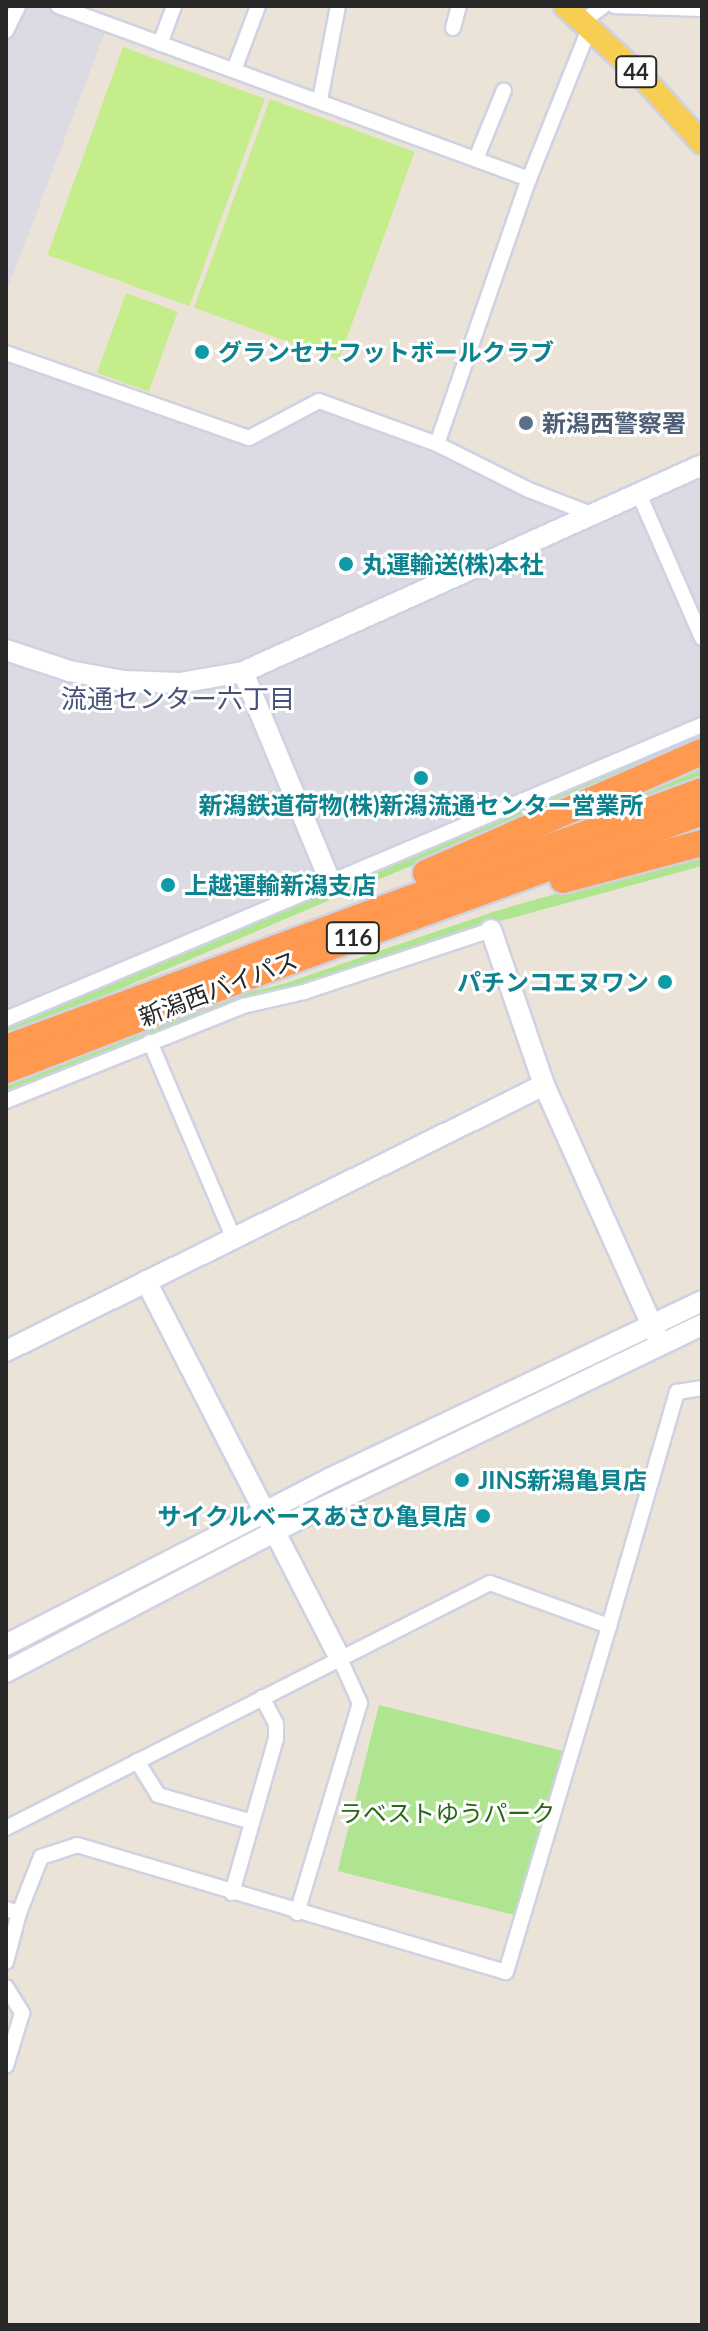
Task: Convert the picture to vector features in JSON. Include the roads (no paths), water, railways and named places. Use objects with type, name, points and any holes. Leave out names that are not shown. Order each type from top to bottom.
[{"type":"highway","points":[[242,968],[702,752]]},
{"type":"highway","name":"新潟西バイパス","points":[[6,1070],[242,968],[702,791]]},
{"type":"highway","name":"新潟西バイパス","points":[[6,1048],[702,812]]},
{"type":"highway","points":[[242,968],[702,843]]},
{"type":"main road","name":"44","points":[[565,6],[647,82],[702,143]]},
{"type":"street","points":[[6,31],[18,6]]},
{"type":"street","points":[[58,6],[529,179]]},
{"type":"street","points":[[160,44],[174,6]]},
{"type":"street","points":[[234,70],[258,6]]},
{"type":"street","points":[[320,100],[338,6]]},
{"type":"street","points":[[453,28],[459,6]]},
{"type":"street","points":[[437,444],[586,26],[603,6]]},
{"type":"street","points":[[614,6],[702,9]]},
{"type":"street","points":[[476,159],[504,90]]},
{"type":"street","points":[[6,353],[249,438],[319,401],[437,444],[529,490],[591,514]]},
{"type":"street","points":[[6,650],[69,671],[124,681],[180,683],[243,672],[702,465]]},
{"type":"street","points":[[639,494],[702,638]]},
{"type":"street","points":[[243,672],[330,881]]},
{"type":"street","points":[[6,1019],[702,725]]},
{"type":"street","points":[[6,1101],[243,1006],[304,992],[491,930],[544,1085],[660,1344]]},
{"type":"street","points":[[150,1042],[233,1237]]},
{"type":"street","points":[[6,1351],[544,1085]]},
{"type":"street","points":[[146,1281],[360,1703],[297,1913]]},
{"type":"street","points":[[6,1645],[264,1513],[702,1301]]},
{"type":"street","points":[[6,1672],[273,1533],[702,1325]]},
{"type":"street","points":[[6,1962],[13,1911],[33,1868],[41,1857],[65,1845],[506,1972],[677,1392],[702,1388]]},
{"type":"street","points":[[6,1828],[490,1583],[609,1626]]},
{"type":"street","points":[[232,1893],[277,1731],[262,1697]]},
{"type":"street","points":[[137,1761],[158,1795],[252,1822]]},
{"type":"street","points":[[6,1987],[22,2013],[6,2066]]},
{"type":"place","name":"グランセナフットボールクラブ","points":[[202,352]]},
{"type":"place","name":"新潟西警察署","points":[[526,423]]},
{"type":"place","name":"丸運輸送(株)本社","points":[[346,564]]},
{"type":"place","name":"新潟鉄道荷物(株)新潟流通センター営業所","points":[[421,778]]},
{"type":"place","name":"上越運輸新潟支店","points":[[168,885]]},
{"type":"place","name":"パチンコエヌワン","points":[[665,982]]},
{"type":"place","name":"JINS新潟亀貝店","points":[[462,1480]]},
{"type":"place","name":"サイクルベースあさひ亀貝店","points":[[483,1516]]},
{"type":"district","name":"流通センター六丁目","points":[[178,699]]},
{"type":"park label","name":"ラベストゆうパーク","points":[[447,1813]]}]
